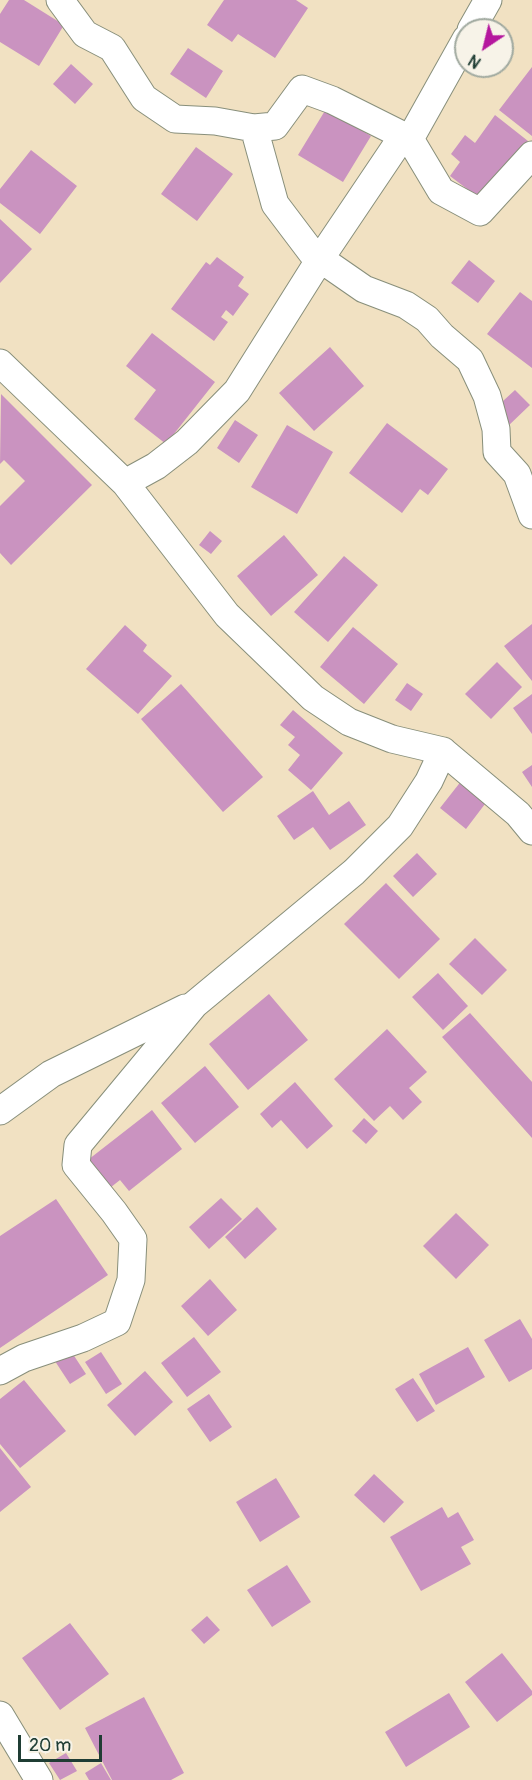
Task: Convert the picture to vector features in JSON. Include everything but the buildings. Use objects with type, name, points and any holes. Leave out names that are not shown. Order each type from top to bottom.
[{"type":"street","points":[[60,0],[85,34],[112,48],[144,98],[175,119],[216,121],[254,128],[275,126],[302,89],[332,100],[410,139],[441,191],[480,212],[532,155]]},
{"type":"street","points":[[478,18],[488,0]]},
{"type":"street","points":[[125,483],[156,466],[187,442],[237,391],[320,259],[396,146],[410,139],[454,60]]},
{"type":"street","points":[[254,128],[275,204],[312,252],[364,289],[406,305],[427,319],[442,336],[471,360],[487,396],[496,429],[497,452],[517,474],[532,515]]},
{"type":"street","points":[[0,363],[125,483],[227,615],[313,698],[349,722],[392,739],[443,751],[527,816]]},
{"type":"street","points":[[0,1371],[24,1358],[83,1338],[117,1322],[131,1280],[133,1239],[76,1166],[78,1145],[195,1004],[354,872],[400,826],[429,781],[443,751]]},
{"type":"street","points":[[0,1111],[51,1074],[195,1004]]},
{"type":"street","points":[[0,1715],[39,1780]]}]
